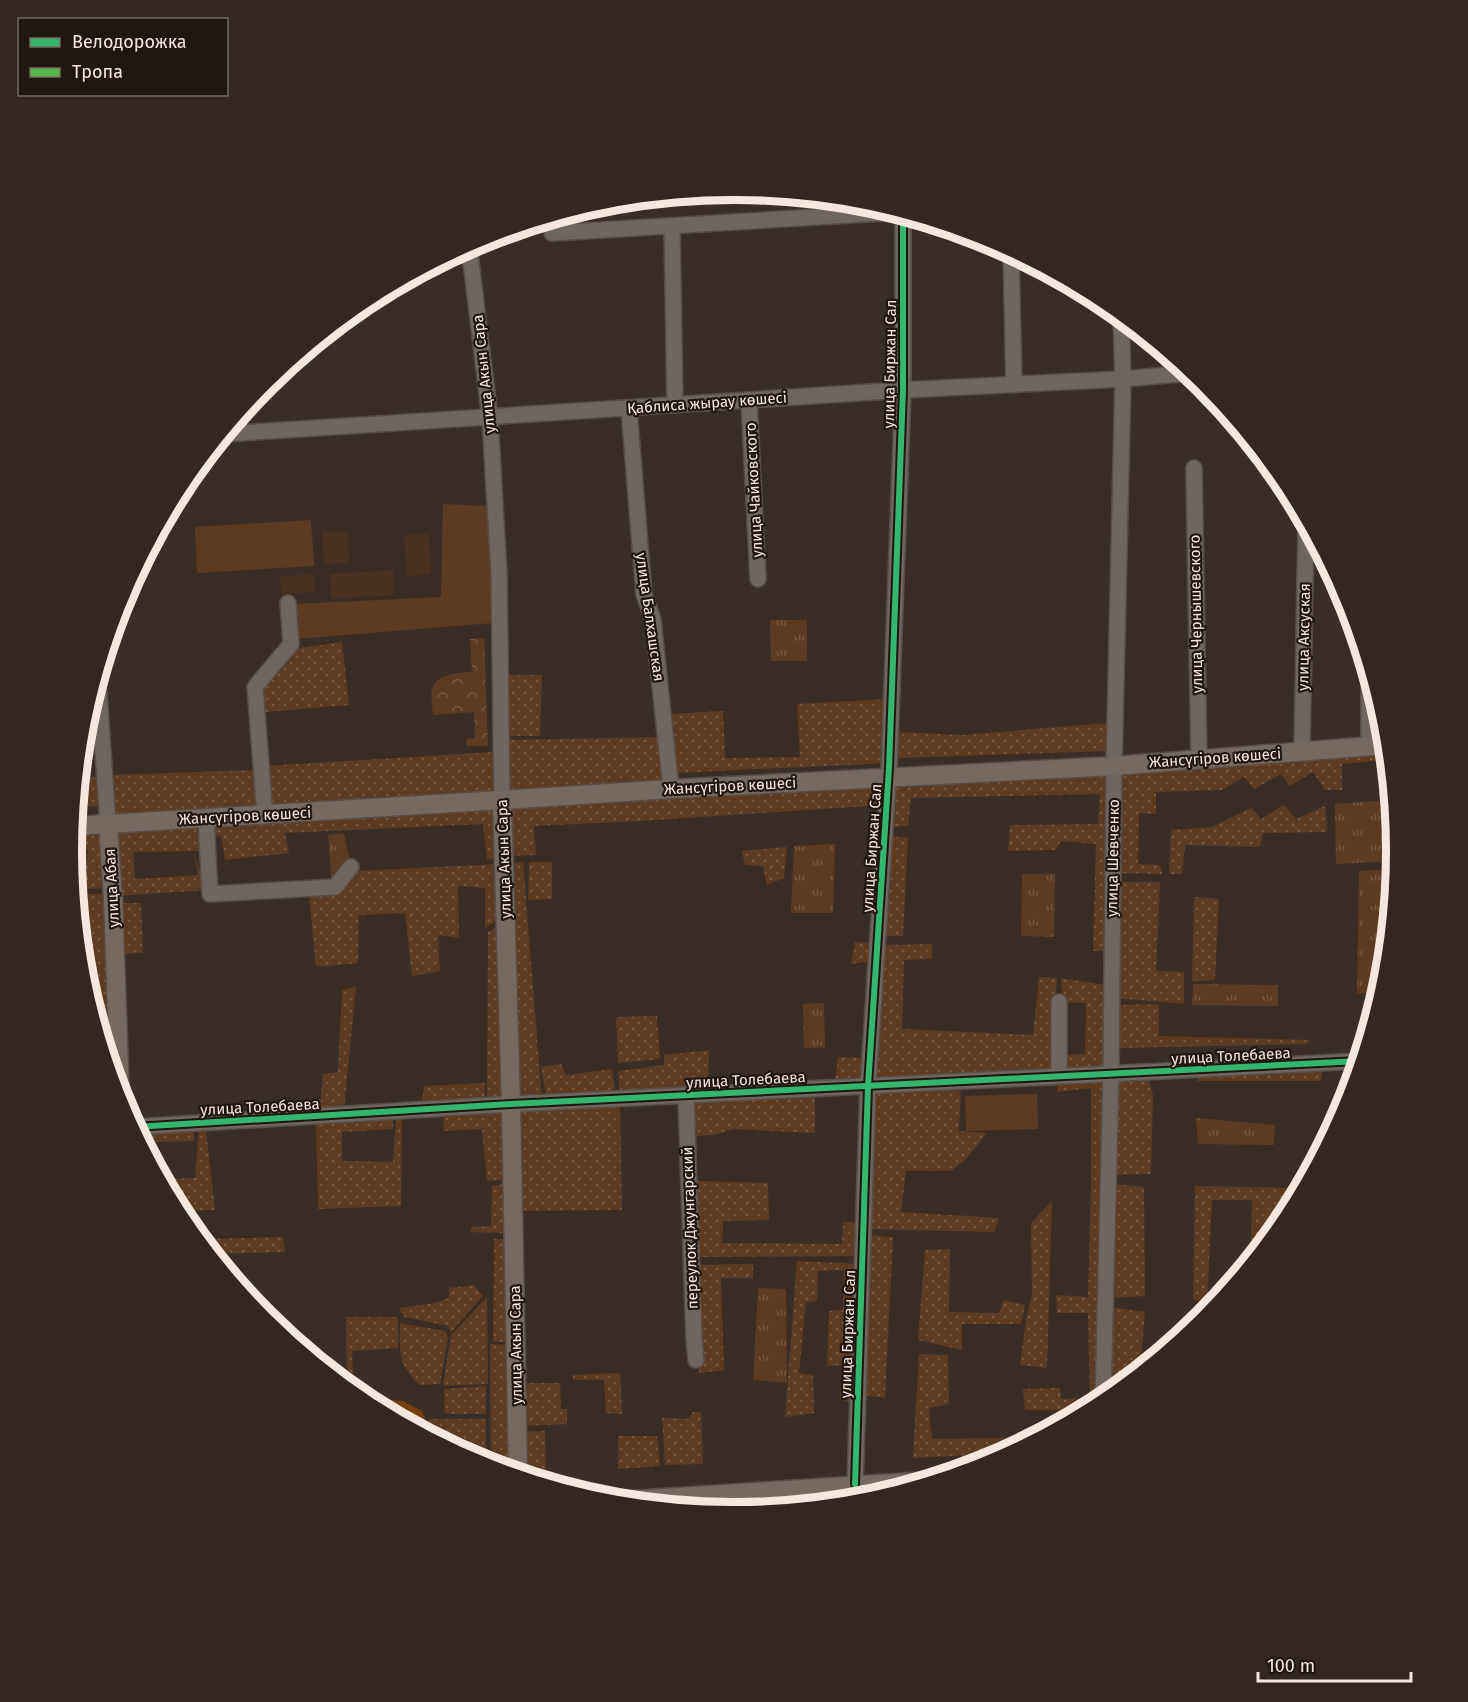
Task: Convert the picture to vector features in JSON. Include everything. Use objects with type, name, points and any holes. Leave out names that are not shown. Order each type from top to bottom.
[{"type":"main road","name":"Жансүгіров көшесі","points":[[83,826],[671,789],[1114,766],[1377,746]]},
{"type":"main road","name":"улица Акын Сара","points":[[502,801],[518,1465]]},
{"type":"main road","name":"улица Абая","points":[[108,824],[119,1065]]},
{"type":"main road","points":[[659,1498],[893,1482]]},
{"type":"street","points":[[552,233],[872,215]]},
{"type":"street","name":"улица Биржан Сал","points":[[855,1484],[868,1086],[888,778],[903,390],[901,222]]},
{"type":"street","points":[[672,226],[675,405]]},
{"type":"street","name":"улица Акын Сара","points":[[470,256],[490,417],[499,574],[502,801]]},
{"type":"street","points":[[1011,262],[1014,385]]},
{"type":"street","name":"улица Шевченко","points":[[1103,1388],[1123,379],[1121,327]]},
{"type":"street","name":"Қаблиса жырау көшесі","points":[[234,433],[1178,374]]},
{"type":"street","name":"улица Чайковского","points":[[749,400],[758,579]]},
{"type":"street","name":"улица Балхашская","points":[[629,409],[644,594],[652,620],[671,789]]},
{"type":"street","name":"улица Чернышевского","points":[[1194,468],[1199,759]]},
{"type":"street","name":"улица Аксуская","points":[[1302,751],[1306,540]]},
{"type":"street","points":[[265,815],[255,687],[291,644],[288,603]]},
{"type":"street","name":"улица Абая","points":[[100,704],[108,824]]},
{"type":"street","points":[[206,818],[210,894],[335,887],[351,867]]},
{"type":"street","points":[[1059,1002],[1059,1076]]},
{"type":"street","name":"улица Толебаева","points":[[144,1125],[511,1104],[1350,1061]]},
{"type":"street","name":"переулок Джунгарский","points":[[686,1095],[696,1360]]},
{"type":"shaded area","points":[[348,531],[349,562],[324,564],[322,532]]},
{"type":"shaded area","points":[[429,534],[431,574],[407,576],[404,535]]},
{"type":"shaded area","points":[[393,570],[394,595],[331,599],[330,574]]},
{"type":"shaded area","points":[[314,574],[315,592],[281,594],[280,577]]},
{"type":"green space","points":[[443,504],[488,506],[493,623],[296,639],[295,604],[441,597]]},
{"type":"green space","points":[[311,520],[314,566],[197,573],[195,527]]},
{"type":"green space","points":[[770,620],[807,620],[807,661],[771,661]]},
{"type":"green space","points":[[484,638],[488,746],[467,746],[466,739],[475,738],[474,712],[433,715],[431,692],[438,680],[443,677],[472,672],[470,639]]},
{"type":"green space","points":[[342,642],[349,705],[265,712],[260,691],[293,649]]},
{"type":"green space","points":[[506,675],[542,675],[540,736],[505,736]]},
{"type":"green space","points":[[889,699],[889,763],[674,773],[668,714],[723,711],[725,758],[800,757],[797,704]]},
{"type":"green space","points":[[1108,723],[1109,751],[896,758],[896,732],[962,735]]},
{"type":"green space","points":[[661,737],[667,786],[505,796],[505,740]]},
{"type":"green space","points":[[1377,749],[1379,761],[1342,764],[1342,790],[1325,790],[1313,772],[1290,786],[1281,774],[1254,789],[1244,777],[1222,790],[1156,792],[1156,814],[1139,813],[1138,864],[1160,865],[1162,874],[1117,873],[1120,769]]},
{"type":"green space","points":[[494,752],[494,794],[269,808],[265,766]]},
{"type":"green space","points":[[257,770],[261,811],[113,819],[111,775]]},
{"type":"green space","points":[[1110,770],[1108,951],[1093,951],[1096,844],[1061,841],[1056,850],[1008,851],[1010,825],[1098,824],[1100,794],[911,798],[908,826],[890,827],[896,782]]},
{"type":"green space","points":[[97,777],[98,806],[84,807],[87,778]]},
{"type":"green space","points":[[884,781],[883,805],[534,826],[536,855],[506,856],[504,804]]},
{"type":"green space","points":[[1383,801],[1386,861],[1336,864],[1335,804]]},
{"type":"green space","points":[[1284,805],[1296,819],[1325,806],[1327,832],[1263,833],[1260,847],[1185,845],[1182,874],[1169,874],[1171,830],[1212,827],[1251,808],[1261,819]]},
{"type":"green space","points":[[498,806],[500,857],[487,860],[483,824],[285,833],[289,853],[225,860],[221,836],[202,839],[203,851],[133,852],[135,879],[198,875],[194,853],[206,890],[117,896],[113,828]]},
{"type":"green space","points":[[105,827],[108,888],[85,889],[88,850],[82,850],[83,828]]},
{"type":"green space","points":[[344,833],[351,867],[332,883],[328,835]]},
{"type":"green space","points":[[889,837],[908,837],[903,936],[881,936]]},
{"type":"green space","points":[[835,844],[833,913],[791,913],[794,846]]},
{"type":"green space","points":[[787,847],[784,878],[767,885],[763,866],[745,865],[742,851]]},
{"type":"green space","points":[[523,862],[542,1100],[515,1102],[506,864]]},
{"type":"green space","points":[[529,862],[552,862],[552,899],[528,900]]},
{"type":"green space","points":[[499,864],[501,918],[485,928],[485,888],[458,886],[459,938],[438,935],[440,971],[412,976],[405,913],[359,915],[358,963],[316,967],[309,895],[357,871]]},
{"type":"green space","points":[[1385,870],[1380,936],[1373,978],[1370,992],[1357,994],[1359,871]]},
{"type":"green space","points":[[1022,874],[1055,874],[1054,937],[1021,936]]},
{"type":"green space","points":[[1118,882],[1160,882],[1156,971],[1184,972],[1184,1004],[1115,998]]},
{"type":"green space","points":[[84,894],[109,894],[114,1050],[95,978]]},
{"type":"green space","points":[[1194,897],[1219,899],[1215,980],[1192,981]]},
{"type":"green space","points":[[117,903],[141,903],[143,953],[119,954]]},
{"type":"green space","points":[[501,925],[507,1100],[487,1099],[488,932]]},
{"type":"green space","points":[[855,942],[875,944],[872,961],[851,964]]},
{"type":"green space","points":[[932,944],[932,959],[904,960],[902,1029],[1033,1035],[1039,977],[1057,978],[1054,1015],[1055,1072],[871,1082],[885,945]]},
{"type":"green space","points":[[1061,978],[1106,985],[1107,1066],[1063,1071],[1065,1055],[1085,1054],[1086,1003],[1063,1002]]},
{"type":"green space","points":[[1193,984],[1278,985],[1278,1006],[1192,1005]]},
{"type":"green space","points":[[356,987],[344,1109],[320,1109],[323,1074],[338,1072],[342,990]]},
{"type":"green space","points":[[824,1003],[825,1048],[804,1048],[803,1004]]},
{"type":"green space","points":[[1159,1004],[1159,1036],[1310,1040],[1307,1044],[1120,1048],[1118,1005]]},
{"type":"green space","points":[[657,1016],[660,1059],[618,1063],[616,1017]]},
{"type":"green space","points":[[709,1050],[708,1090],[620,1097],[618,1071],[664,1065],[664,1055]]},
{"type":"green space","points":[[838,1057],[866,1058],[863,1084],[835,1083]]},
{"type":"green space","points":[[561,1064],[566,1075],[612,1069],[616,1096],[547,1100],[541,1067]]},
{"type":"green space","points":[[1323,1067],[1321,1081],[1197,1081],[1200,1073]]},
{"type":"green space","points":[[1148,1077],[1153,1096],[1151,1174],[1113,1175],[1117,1078]]},
{"type":"green space","points":[[1108,1078],[1099,1391],[1090,1397],[1088,1313],[1057,1313],[1056,1295],[1088,1297],[1091,1088],[1057,1092],[1057,1080]]},
{"type":"green space","points":[[961,1081],[959,1131],[987,1133],[966,1159],[951,1171],[906,1171],[901,1212],[999,1218],[994,1232],[866,1229],[873,1089]]},
{"type":"green space","points":[[485,1083],[485,1102],[422,1104],[424,1086]]},
{"type":"green space","points":[[863,1088],[862,1095],[815,1097],[815,1133],[733,1129],[713,1135],[696,1136],[696,1181],[768,1183],[769,1220],[723,1221],[722,1243],[842,1244],[843,1222],[861,1222],[860,1256],[693,1257],[688,1098]]},
{"type":"green space","points":[[1037,1094],[1038,1129],[966,1131],[965,1096]]},
{"type":"green space","points":[[620,1104],[622,1210],[520,1211],[514,1108]]},
{"type":"green space","points":[[507,1108],[510,1179],[487,1181],[482,1129],[444,1131],[443,1112]]},
{"type":"green space","points":[[393,1115],[393,1129],[342,1132],[342,1161],[393,1162],[396,1118],[402,1116],[401,1206],[318,1209],[316,1121]]},
{"type":"green space","points":[[1196,1118],[1275,1125],[1274,1145],[1198,1144]]},
{"type":"green space","points":[[194,1127],[194,1141],[155,1142],[156,1150],[146,1130]]},
{"type":"green space","points":[[199,1129],[206,1129],[215,1210],[191,1211],[171,1179],[195,1178]]},
{"type":"green space","points":[[508,1183],[509,1233],[470,1232],[472,1227],[491,1226],[492,1186]]},
{"type":"green space","points":[[1113,1184],[1144,1187],[1145,1296],[1112,1298]]},
{"type":"green space","points":[[1195,1186],[1291,1188],[1251,1248],[1252,1200],[1212,1200],[1207,1299],[1193,1300]]},
{"type":"green space","points":[[1052,1201],[1047,1368],[1020,1365],[1032,1295],[1031,1223]]},
{"type":"green space","points":[[867,1235],[893,1237],[885,1398],[863,1395]]},
{"type":"green space","points":[[283,1237],[285,1252],[222,1254],[210,1239]]},
{"type":"green space","points":[[494,1239],[513,1240],[510,1342],[493,1342]]},
{"type":"green space","points":[[950,1249],[949,1312],[999,1313],[1004,1300],[1025,1305],[1021,1324],[962,1324],[962,1350],[918,1340],[925,1250]]},
{"type":"green space","points":[[797,1261],[857,1264],[855,1402],[840,1400],[842,1365],[827,1366],[829,1311],[843,1310],[844,1270],[818,1271],[817,1301],[806,1302],[799,1373],[813,1375],[814,1413],[785,1417]]},
{"type":"green space","points":[[753,1264],[753,1278],[721,1278],[724,1370],[699,1373],[696,1265]]},
{"type":"green space","points":[[474,1285],[483,1296],[451,1332],[448,1326],[404,1317],[399,1308],[435,1303],[449,1298],[449,1288]]},
{"type":"green space","points":[[758,1288],[786,1289],[787,1383],[753,1380]]},
{"type":"green space","points":[[487,1297],[488,1384],[443,1386],[451,1335]]},
{"type":"green space","points":[[1110,1307],[1145,1312],[1141,1360],[1109,1384]]},
{"type":"green space","points":[[346,1317],[398,1317],[398,1348],[352,1351],[353,1380],[347,1375]]},
{"type":"green space","points":[[400,1323],[445,1331],[448,1338],[440,1384],[420,1385],[407,1371],[401,1357]]},
{"type":"green space","points":[[490,1344],[512,1345],[515,1464],[491,1455]]},
{"type":"green space","points":[[919,1354],[948,1355],[949,1404],[929,1408],[932,1439],[1015,1438],[979,1454],[913,1458]]},
{"type":"green space","points":[[620,1373],[622,1414],[606,1413],[604,1380],[573,1380],[573,1375]]},
{"type":"green space","points":[[518,1383],[560,1383],[561,1409],[567,1409],[567,1424],[520,1426]]},
{"type":"green space","points":[[486,1386],[486,1414],[445,1414],[444,1389]]},
{"type":"green space","points":[[1060,1388],[1061,1399],[1088,1398],[1068,1410],[1025,1410],[1023,1389]]},
{"type":"green space","points":[[693,1412],[701,1412],[703,1464],[665,1465],[662,1418],[688,1419]]},
{"type":"green space","points":[[429,1419],[486,1419],[486,1453],[446,1435],[429,1426]]},
{"type":"green space","points":[[545,1431],[546,1472],[521,1466],[519,1432]]},
{"type":"green space","points":[[618,1436],[657,1436],[660,1466],[618,1469]]},
{"type":"green space","points":[[852,1488],[852,1492],[777,1501],[680,1500]]},
{"type":"water","points":[[386,1401],[403,1401],[422,1411],[427,1425],[408,1415]]},
{"type":"marked path","points":[[855,1484],[855,1491]]},
{"type":"cycle path","points":[[855,1484],[868,1086],[889,768],[903,390],[903,222]]},
{"type":"cycle path","points":[[144,1126],[511,1104],[1350,1061]]}]
